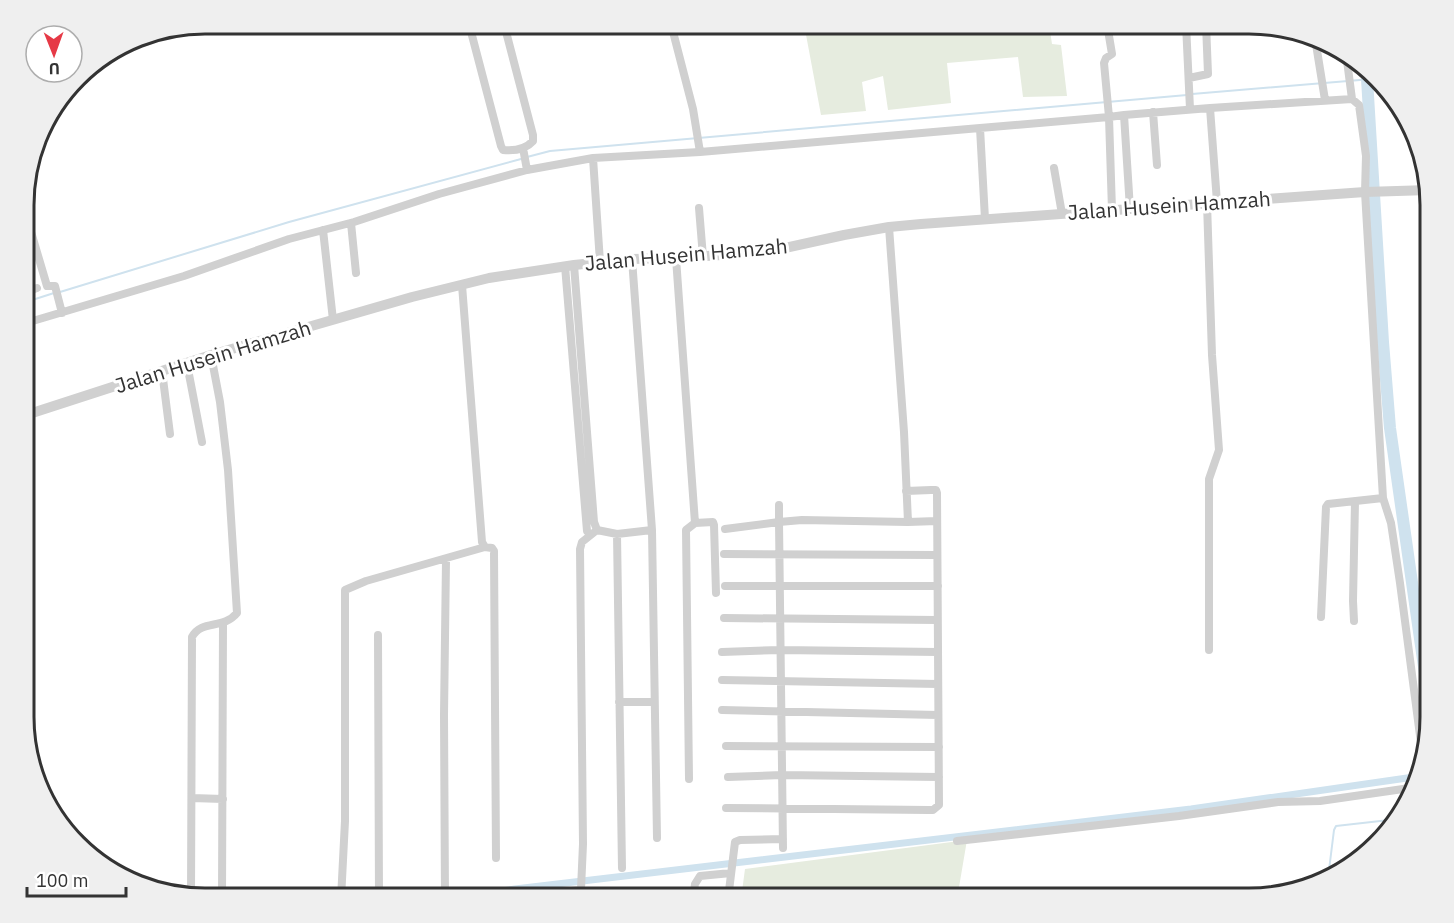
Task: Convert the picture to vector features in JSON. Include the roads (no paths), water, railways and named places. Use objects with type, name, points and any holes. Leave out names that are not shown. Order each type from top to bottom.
[{"type":"street","points":[[472,35],[501,146],[507,150],[524,150],[533,141],[533,135],[507,35]]},
{"type":"street","points":[[674,35],[700,150]]},
{"type":"street","points":[[1109,35],[1112,54],[1106,58],[1104,63],[1112,210]]},
{"type":"street","points":[[1187,35],[1190,107]]},
{"type":"street","points":[[1189,78],[1208,74],[1206,35]]},
{"type":"street","points":[[1317,49],[1325,98]]},
{"type":"street","points":[[1348,66],[1351,96],[1359,105],[1366,156],[1383,498],[1390,523],[1400,583],[1419,728]]},
{"type":"street","points":[[34,320],[61,310],[184,276],[289,239],[351,223],[527,168],[593,158],[980,128],[1190,107],[1210,108],[1351,96]]},
{"type":"street","points":[[1209,650],[1209,479],[1219,450],[1212,355],[1210,108]]},
{"type":"street","points":[[1154,112],[1157,165]]},
{"type":"street","points":[[1124,115],[1130,209]]},
{"type":"street","points":[[980,128],[985,219]]},
{"type":"street","points":[[1109,132],[1124,131]]},
{"type":"street","points":[[524,150],[527,168]]},
{"type":"street","points":[[593,158],[600,262]]},
{"type":"street","points":[[1054,168],[1062,214]]},
{"type":"street","name":"Jalan Husein Hamzah","points":[[34,412],[211,355],[333,320],[462,285],[570,265],[632,259],[767,252],[889,227],[1367,192],[1419,190]]},
{"type":"street","points":[[699,208],[703,256]]},
{"type":"street","points":[[351,223],[356,273]]},
{"type":"street","points":[[889,227],[908,522]]},
{"type":"street","points":[[323,230],[333,320]]},
{"type":"street","points":[[34,242],[47,286],[55,286],[61,310]]},
{"type":"street","points":[[676,258],[695,523]]},
{"type":"street","points":[[632,259],[652,530],[657,838]]},
{"type":"street","points":[[570,265],[589,510],[587,531]]},
{"type":"street","points":[[462,285],[482,542],[485,547]]},
{"type":"street","points":[[191,887],[192,637],[197,630],[231,620],[237,613],[228,470],[220,402],[211,355]]},
{"type":"street","points":[[187,364],[202,442]]},
{"type":"street","points":[[162,371],[170,434]]},
{"type":"street","points":[[726,808],[933,810],[939,805],[937,493],[936,490],[906,491]]},
{"type":"street","points":[[1321,616],[1326,507],[1328,504],[1383,498]]},
{"type":"street","points":[[1354,621],[1355,502]]},
{"type":"street","points":[[729,888],[735,842],[740,840],[783,844],[779,505]]},
{"type":"street","points":[[589,510],[597,530]]},
{"type":"street","points":[[725,529],[802,520],[937,521]]},
{"type":"street","points":[[689,779],[686,530],[695,523],[712,522],[714,525],[716,592]]},
{"type":"street","points":[[581,888],[583,844],[580,549],[582,542],[597,530],[617,534],[633,530],[652,530]]},
{"type":"street","points":[[617,534],[622,868]]},
{"type":"street","points":[[342,888],[345,821],[344,594],[349,587],[366,581],[485,547],[492,548],[494,551],[496,858]]},
{"type":"street","points":[[724,554],[937,555]]},
{"type":"street","points":[[445,888],[446,560]]},
{"type":"street","points":[[725,586],[938,586]]},
{"type":"street","points":[[724,618],[938,620]]},
{"type":"street","points":[[222,888],[223,623]]},
{"type":"street","points":[[378,635],[379,888]]},
{"type":"street","points":[[722,652],[780,650],[938,652]]},
{"type":"street","points":[[722,680],[938,684]]},
{"type":"street","points":[[619,702],[654,702]]},
{"type":"street","points":[[722,710],[938,715]]},
{"type":"street","points":[[726,746],[939,747]]},
{"type":"street","points":[[728,777],[782,775],[939,777]]},
{"type":"street","points":[[957,841],[1179,816],[1278,802],[1320,801],[1404,789]]},
{"type":"street","points":[[192,798],[223,799]]},
{"type":"street","points":[[694,888],[700,876],[731,867]]},
{"type":"waterway","points":[[1192,94],[1363,80]]},
{"type":"waterway","points":[[1367,83],[1390,428],[1419,632]]},
{"type":"waterway","points":[[527,157],[550,151],[1187,95]]},
{"type":"waterway","points":[[60,292],[289,222],[521,159]]},
{"type":"waterway","points":[[34,299],[54,293]]},
{"type":"waterway","points":[[523,888],[1191,809],[1408,778]]},
{"type":"waterway","points":[[1329,868],[1336,826],[1385,820]]}]
